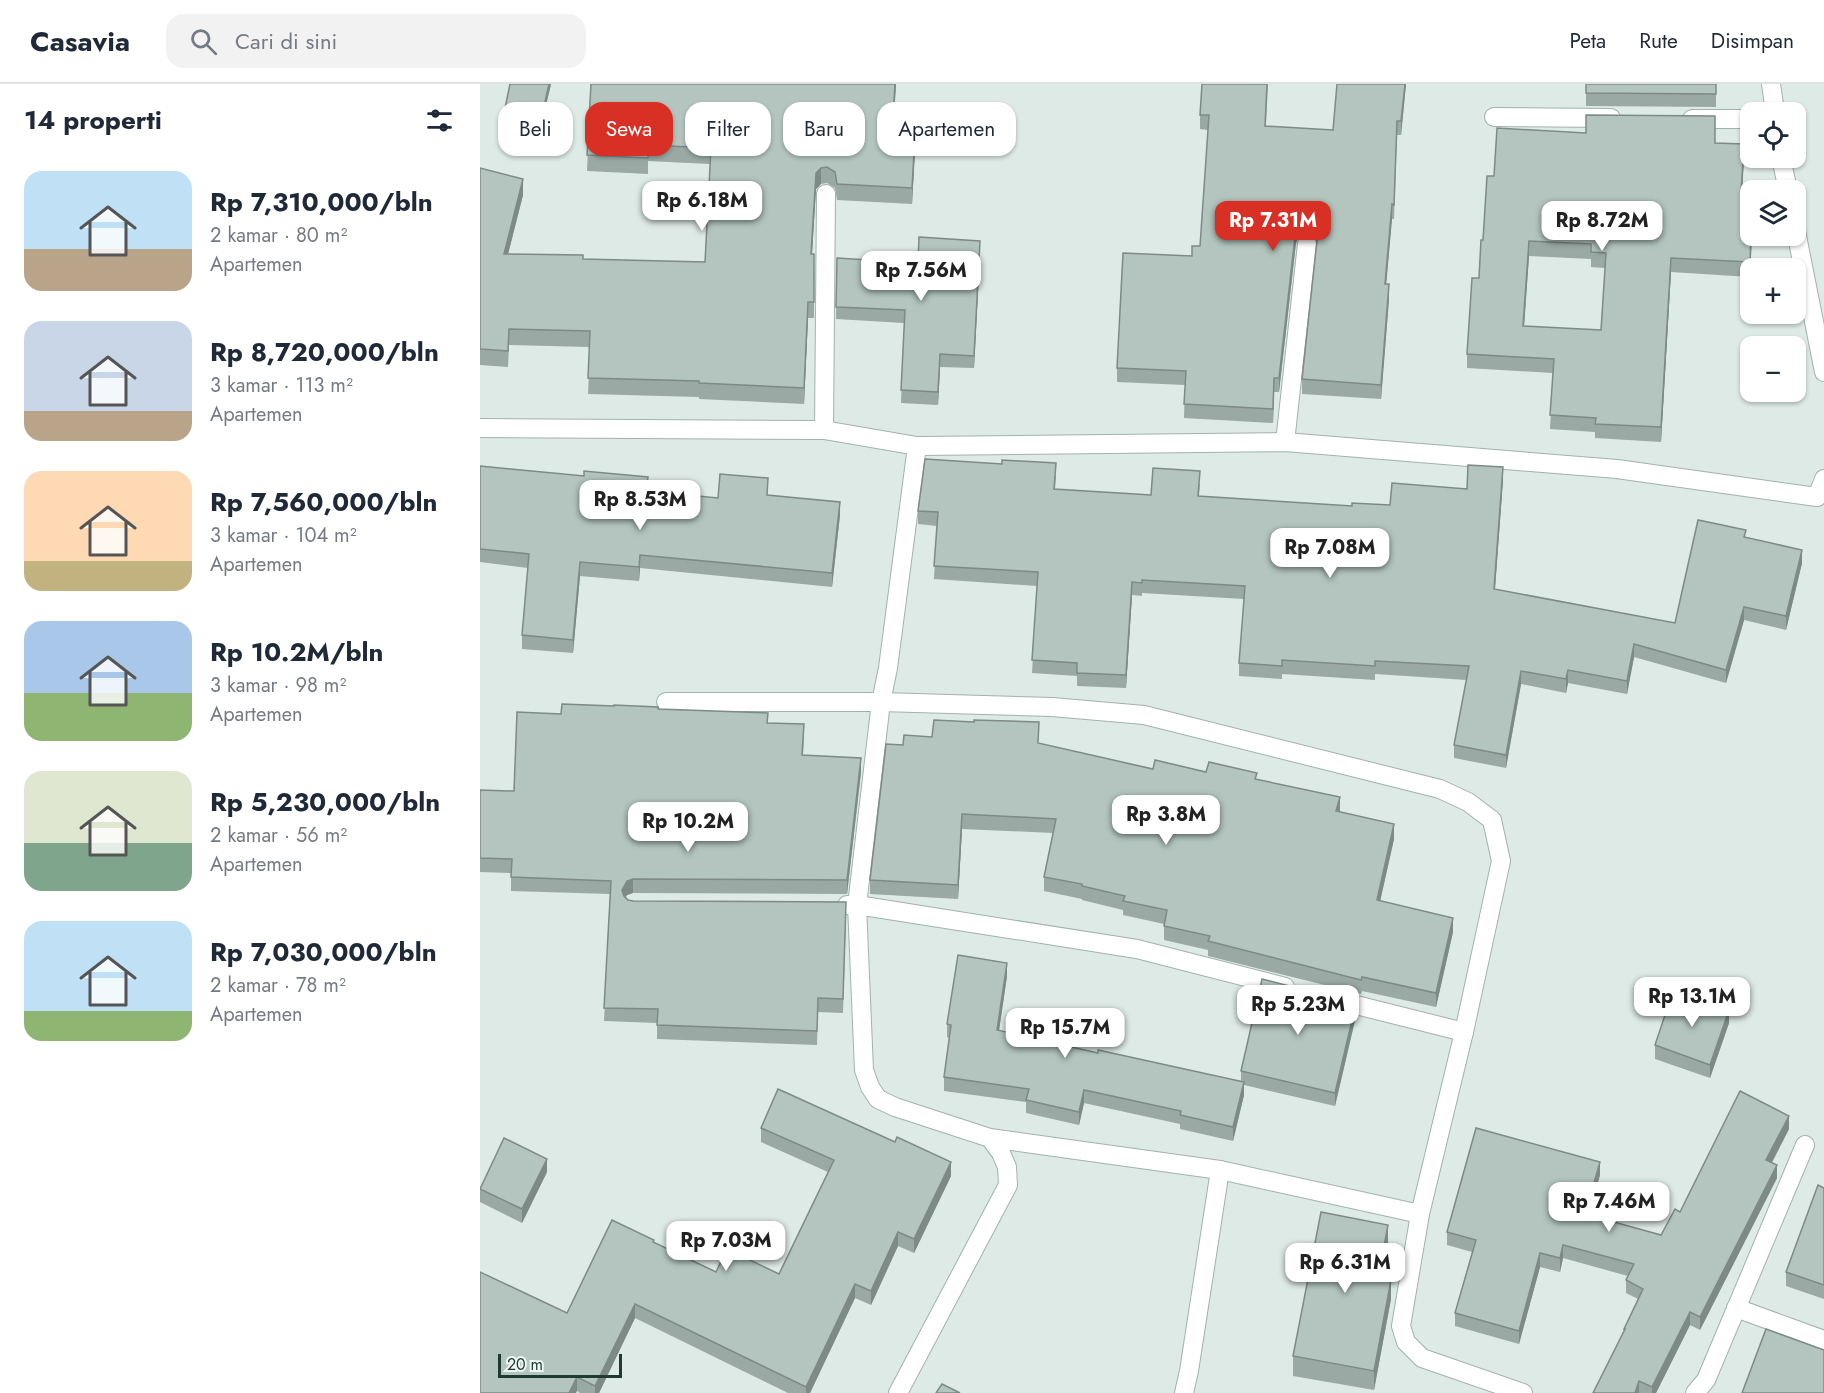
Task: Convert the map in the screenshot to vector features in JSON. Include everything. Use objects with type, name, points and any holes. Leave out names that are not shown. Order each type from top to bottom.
[{"type":"street","points":[[1771,84],[1774,102]]},
{"type":"street","points":[[1494,117],[1634,118]]},
{"type":"street","points":[[1681,119],[1740,119]]},
{"type":"street","points":[[824,430],[826,194]]},
{"type":"street","points":[[1285,442],[1307,244]]},
{"type":"street","points":[[1799,246],[1824,372]]},
{"type":"street","points":[[480,428],[824,430],[917,446],[1285,442],[1617,469],[1820,498],[1824,479]]},
{"type":"street","points":[[917,446],[888,668],[880,702],[857,905],[864,1070],[870,1088],[878,1098],[894,1107],[990,1138],[1220,1170],[1420,1214]]},
{"type":"street","points":[[666,702],[880,702],[1052,707],[1144,715],[1440,789],[1468,802],[1492,820],[1501,861],[1464,1032],[1420,1214],[1401,1326],[1406,1342],[1422,1358],[1523,1393]]},
{"type":"street","points":[[833,905],[857,905],[1137,949],[1464,1032]]},
{"type":"street","points":[[898,1393],[1008,1185],[1007,1167],[1001,1153],[990,1138]]},
{"type":"street","points":[[1695,1393],[1706,1380],[1805,1145]]},
{"type":"street","points":[[1184,1393],[1220,1170]]},
{"type":"street","points":[[1736,1308],[1824,1341]]},
{"type":"building","points":[[510,84],[549,84],[545,102],[506,102]]},
{"type":"building","points":[[591,84],[895,84],[894,102],[877,102],[877,156],[914,156],[912,188],[837,184],[835,172],[827,167],[821,168],[816,173],[811,254],[814,254],[814,302],[808,302],[804,388],[699,383],[699,381],[588,378],[590,331],[509,329],[508,351],[480,349],[480,168],[523,179],[504,254],[583,255],[583,259],[705,262],[711,156],[771,156],[771,102],[685,102],[685,147],[673,146],[673,102],[590,102]]},
{"type":"building","points":[[1202,84],[1267,84],[1265,126],[1333,130],[1337,84],[1405,84],[1401,121],[1397,121],[1394,205],[1392,204],[1385,284],[1389,284],[1381,385],[1302,379],[1318,231],[1314,221],[1308,219],[1298,223],[1296,228],[1279,378],[1274,378],[1273,409],[1184,404],[1186,371],[1117,368],[1123,253],[1192,256],[1192,246],[1200,246],[1209,115],[1200,115]]},
{"type":"building","points":[[1586,84],[1716,84],[1716,94],[1586,93]]},
{"type":"building","points":[[1586,115],[1715,116],[1715,143],[1740,144],[1740,168],[1743,168],[1740,180],[1740,246],[1751,246],[1750,258],[1740,258],[1740,261],[1671,258],[1661,427],[1595,424],[1596,418],[1550,415],[1554,359],[1467,354],[1472,278],[1479,278],[1487,176],[1494,176],[1497,128],[1586,133]],"holes":[[[1529,241],[1591,244],[1591,252],[1606,253],[1601,330],[1523,326]]]},
{"type":"building","points":[[607,156],[648,156],[648,158]]},
{"type":"building","points":[[919,237],[980,241],[974,356],[940,354],[938,392],[901,390],[905,310],[836,307],[837,258],[918,263]]},
{"type":"building","points":[[925,459],[1002,464],[1002,460],[1056,463],[1054,489],[1151,495],[1153,468],[1200,471],[1198,496],[1352,506],[1352,503],[1390,505],[1392,483],[1467,489],[1468,465],[1503,467],[1494,589],[1675,623],[1698,520],[1746,530],[1744,537],[1802,550],[1786,616],[1744,607],[1726,670],[1634,644],[1627,681],[1568,670],[1566,679],[1521,671],[1506,755],[1454,745],[1469,666],[1375,661],[1375,666],[1282,660],[1282,666],[1239,663],[1245,586],[1142,580],[1142,583],[1132,582],[1126,675],[1077,673],[1077,663],[1032,660],[1038,572],[934,566],[938,512],[918,511]]},
{"type":"building","points":[[480,466],[584,476],[584,471],[648,477],[646,491],[718,498],[720,474],[768,478],[767,495],[840,502],[832,573],[640,555],[639,567],[580,562],[573,640],[522,635],[529,554],[480,549]]},
{"type":"building","points":[[562,704],[768,713],[767,723],[804,724],[802,755],[861,758],[847,880],[633,879],[627,881],[622,890],[628,900],[633,901],[846,902],[843,999],[818,998],[817,1031],[657,1025],[658,1009],[604,1008],[611,881],[511,877],[512,859],[480,858],[480,790],[514,791],[517,712],[561,714]]},
{"type":"building","points":[[934,720],[1039,722],[1038,743],[1153,769],[1155,760],[1206,772],[1209,762],[1257,773],[1255,779],[1340,797],[1336,811],[1394,824],[1377,900],[1453,918],[1436,993],[1362,977],[1361,980],[1208,941],[1210,936],[1164,926],[1167,910],[1123,901],[1125,896],[1082,886],[1082,884],[1044,877],[1056,819],[962,814],[958,885],[870,880],[886,744],[903,745],[904,735],[932,737]]},
{"type":"building","points":[[958,955],[1007,963],[997,1030],[1244,1082],[1233,1127],[1180,1115],[1181,1111],[1084,1090],[1079,1112],[1026,1100],[1029,1089],[944,1077],[951,1025],[947,1024]]},
{"type":"building","points":[[1262,979],[1356,1003],[1335,1093],[1241,1071]]},
{"type":"building","points":[[1673,991],[1729,1010],[1710,1065],[1655,1045]]},
{"type":"building","points":[[778,1089],[895,1142],[897,1137],[951,1162],[914,1239],[898,1232],[871,1291],[855,1284],[806,1387],[635,1304],[595,1386],[577,1377],[569,1393],[480,1393],[480,1272],[567,1313],[612,1220],[716,1272],[727,1249],[779,1274],[834,1160],[761,1128]]},
{"type":"building","points":[[1740,1091],[1789,1116],[1766,1160],[1777,1165],[1700,1317],[1690,1312],[1652,1387],[1639,1381],[1635,1393],[1593,1393],[1643,1289],[1626,1280],[1634,1264],[1563,1245],[1560,1258],[1540,1253],[1519,1331],[1455,1313],[1476,1240],[1447,1232],[1476,1128],[1600,1162],[1585,1214],[1661,1235],[1675,1209],[1680,1212]]},
{"type":"building","points":[[504,1138],[547,1159],[522,1209],[480,1189]]},
{"type":"building","points":[[1818,1185],[1824,1188],[1824,1285],[1786,1272]]},
{"type":"building","points":[[1321,1212],[1388,1225],[1378,1278],[1391,1280],[1374,1371],[1293,1356]]},
{"type":"building","points":[[1766,1329],[1824,1350],[1824,1393],[1742,1393]]},
{"type":"building","points":[[942,1384],[960,1393],[936,1393]]}]
